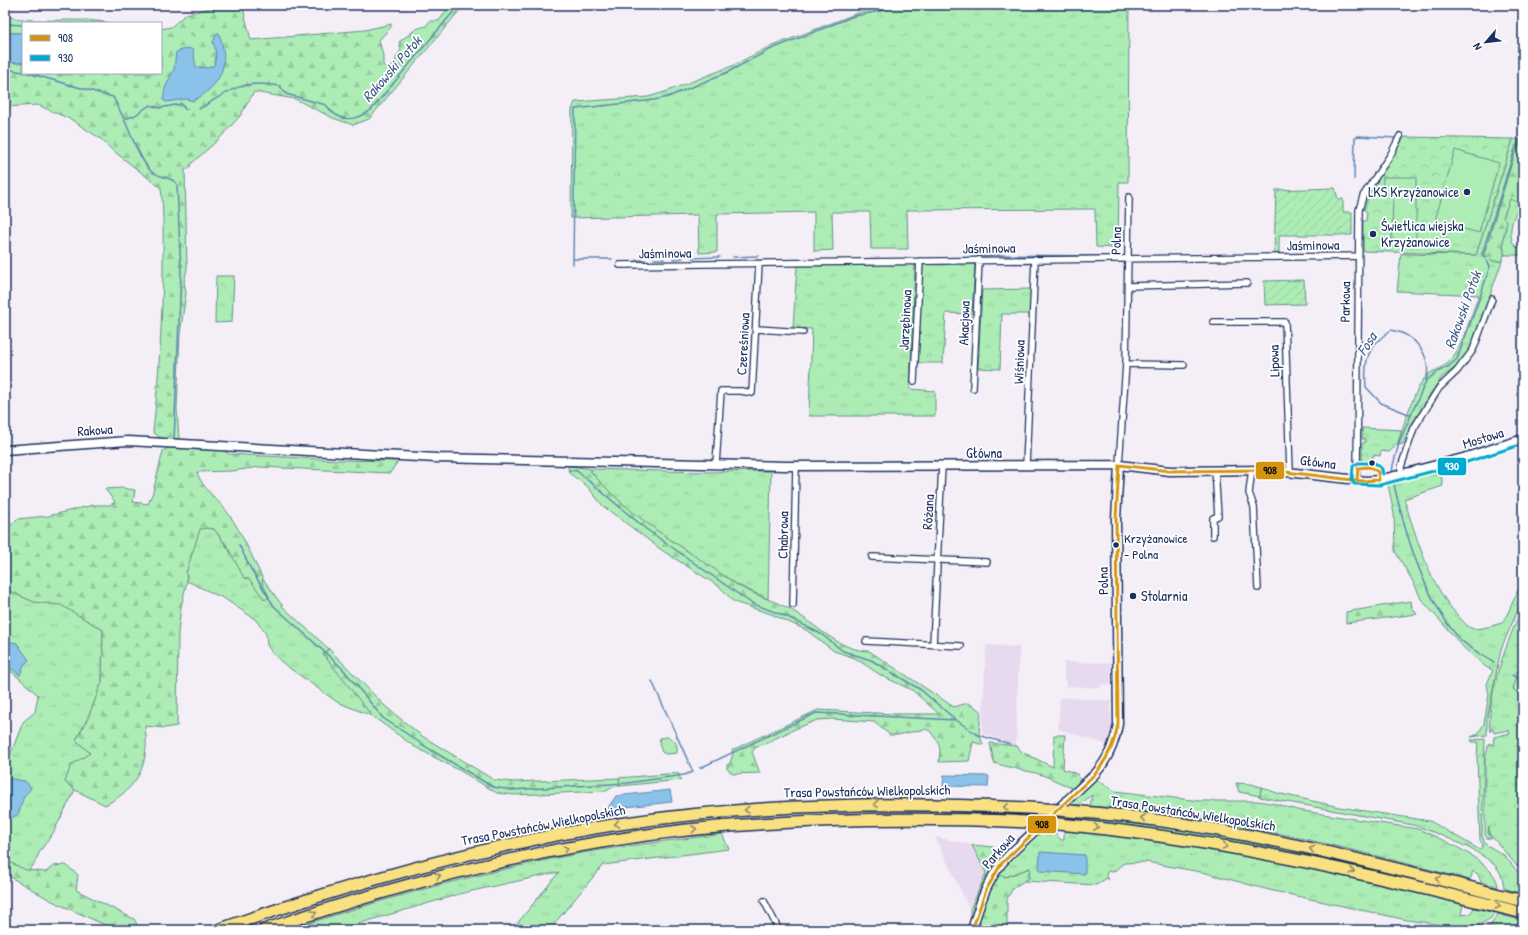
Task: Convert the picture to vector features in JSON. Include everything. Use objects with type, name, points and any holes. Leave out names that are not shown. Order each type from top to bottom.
[{"type":"highway","name":"Trasa Powstańców Wielkopolskich","points":[[218,930],[312,897],[425,865],[533,840],[617,824],[738,810],[831,804],[966,804],[1045,809],[1161,820],[1253,836],[1365,860],[1523,901]]},
{"type":"highway","name":"Trasa Powstańców Wielkopolskich","points":[[264,930],[383,892],[451,873],[621,839],[686,830],[828,820],[903,818],[1032,822],[1120,829],[1248,850],[1362,873],[1523,913]]},
{"type":"street","name":"Parkowa","points":[[1357,480],[1359,210],[1363,196],[1391,154],[1400,136]]},
{"type":"street","name":"Polna","points":[[1083,786],[1108,758],[1115,743],[1118,724],[1116,519],[1126,364],[1129,197]]},
{"type":"street","name":"Jaśminowa","points":[[620,266],[1035,259],[1358,256]]},
{"type":"street","name":"Wiśniowa","points":[[1026,466],[1035,259]]},
{"type":"street","name":"Akacjowa","points":[[974,388],[979,260]]},
{"type":"street","name":"Jarzębinowa","points":[[914,381],[920,261]]},
{"type":"street","name":"Czereśniowa","points":[[716,464],[721,391],[752,393],[759,264]]},
{"type":"street","points":[[1128,286],[1247,283]]},
{"type":"street","points":[[1398,475],[1414,428],[1439,388],[1457,371],[1473,350],[1492,299]]},
{"type":"street","name":"Lipowa","points":[[1212,322],[1285,322],[1290,472]]},
{"type":"street","points":[[756,329],[803,332]]},
{"type":"street","points":[[1126,364],[1184,365]]},
{"type":"street","name":"Mostowa","points":[[1357,480],[1374,481],[1385,479],[1463,458],[1523,439]]},
{"type":"street","name":"Rakowa","points":[[5,450],[109,442],[437,458],[716,464]]},
{"type":"street","name":"Główna","points":[[716,464],[796,466],[1119,465],[1170,471],[1252,470],[1290,472],[1357,480]]},
{"type":"street","name":"Chabrowa","points":[[793,605],[796,466]]},
{"type":"street","name":"Różana","points":[[933,644],[942,466]]},
{"type":"street","points":[[1213,536],[1213,518],[1218,516],[1215,470]]},
{"type":"street","points":[[1252,470],[1249,493],[1254,507],[1258,588]]},
{"type":"street","points":[[872,557],[987,562]]},
{"type":"street","points":[[866,641],[961,646]]},
{"type":"street","name":"Parkowa","points":[[972,930],[988,883],[998,866],[1083,786]]},
{"type":"street","points":[[764,901],[779,930]]},
{"type":"shaded area","points":[[986,645],[1019,647],[1016,745],[982,733]]},
{"type":"shaded area","points":[[1064,662],[1111,663],[1111,685],[1101,684],[1101,688],[1066,686],[1064,679]]},
{"type":"shaded area","points":[[1060,697],[1112,701],[1110,711],[1112,723],[1108,745],[1058,729]]},
{"type":"shaded area","points":[[935,837],[972,845],[986,873],[970,910]]},
{"type":"green space","points":[[210,5],[273,5],[243,8],[251,40],[365,30],[391,24],[391,27],[379,40],[383,56],[383,65],[386,68],[394,65],[401,50],[399,42],[416,29],[426,26],[430,21],[439,21],[450,5],[464,5],[369,119],[353,125],[333,118],[295,99],[254,92],[240,116],[220,138],[191,164],[189,169],[185,169],[187,269],[184,281],[186,293],[180,334],[177,409],[179,439],[168,439],[162,438],[153,432],[159,370],[162,308],[163,208],[161,188],[111,149],[101,139],[72,120],[38,105],[5,107],[5,62],[22,62],[22,74],[162,74],[162,29],[171,27],[186,14],[210,8]]},
{"type":"green space","points":[[885,5],[1129,5],[1128,182],[1119,182],[1118,248],[1096,247],[1095,209],[907,210],[908,249],[871,249],[870,212],[832,212],[833,250],[814,251],[814,212],[717,214],[717,252],[699,253],[698,215],[571,218],[572,110],[575,102],[648,97],[665,92],[732,66],[767,48],[855,14]]},
{"type":"green space","points":[[5,16],[32,20],[84,20],[104,22],[22,22],[22,33],[5,33]]},
{"type":"green space","points":[[1405,137],[1513,139],[1476,255],[1363,251],[1363,221],[1366,221],[1367,212],[1364,210],[1367,200],[1381,172]]},
{"type":"green space","points":[[1523,137],[1523,140],[1514,156],[1484,254],[1493,261],[1502,261],[1471,349],[1459,365],[1442,377],[1409,428],[1403,444],[1397,445],[1409,410],[1420,385],[1430,373],[1448,363],[1456,353],[1464,337],[1479,295],[1397,291],[1401,254],[1476,255],[1513,139],[1521,140]]},
{"type":"green space","points":[[1522,140],[1523,202],[1521,204],[1510,199],[1503,217],[1507,222],[1503,238],[1504,255],[1502,261],[1493,261],[1484,254],[1514,156]]},
{"type":"green space","name":"LKS Krzyżanowice","points":[[1455,150],[1499,163],[1479,233],[1435,221]]},
{"type":"green space","points":[[1383,177],[1416,177],[1416,240],[1392,240],[1393,193],[1382,193]]},
{"type":"green space","points":[[1335,188],[1338,199],[1343,199],[1343,212],[1352,212],[1352,235],[1279,235],[1279,255],[1274,255],[1276,190]]},
{"type":"green space","points":[[1510,198],[1521,204],[1513,219],[1511,236],[1515,246],[1523,249],[1523,255],[1504,255],[1503,238],[1506,228],[1503,217]]},
{"type":"green space","points":[[975,262],[972,314],[946,313],[943,363],[917,363],[922,263]]},
{"type":"green space","points":[[915,264],[910,389],[935,391],[935,416],[809,416],[812,329],[793,328],[797,266]]},
{"type":"green space","points":[[216,276],[234,276],[232,322],[215,323]]},
{"type":"green space","points":[[1304,280],[1305,304],[1265,305],[1264,281]]},
{"type":"green space","points":[[1031,289],[1030,314],[1002,314],[1000,369],[978,368],[982,290]]},
{"type":"green space","points":[[1362,428],[1402,430],[1397,445],[1389,452],[1381,451],[1380,456],[1373,455],[1372,462],[1362,461],[1362,443],[1365,443],[1365,439],[1362,439]]},
{"type":"green space","points":[[170,447],[220,449],[229,454],[338,460],[398,461],[390,473],[260,467],[232,471],[197,472],[206,489],[228,513],[238,529],[263,579],[262,583],[269,597],[265,600],[249,579],[244,578],[227,546],[214,529],[200,529],[186,573],[187,581],[181,607],[178,632],[177,726],[164,728],[145,726],[146,752],[140,773],[126,791],[105,805],[75,790],[65,782],[71,765],[90,753],[76,740],[88,718],[102,682],[103,630],[61,605],[34,602],[5,589],[5,531],[17,519],[48,516],[93,505],[110,505],[115,502],[105,489],[122,488],[135,490],[133,502],[148,504],[153,492],[163,451]]},
{"type":"green space","points":[[568,467],[591,469],[591,472],[604,486],[632,512],[737,585],[791,610],[840,643],[859,650],[869,651],[954,707],[968,703],[981,711],[979,733],[983,745],[973,742],[969,761],[939,762],[940,749],[938,742],[930,731],[925,729],[890,735],[874,722],[832,719],[817,720],[755,748],[752,752],[760,773],[733,774],[727,769],[727,765],[730,763],[733,754],[732,750],[818,710],[895,714],[939,714],[912,690],[882,676],[855,658],[834,651],[806,630],[771,614],[734,602],[720,587],[663,551],[603,506],[587,486],[569,473]]},
{"type":"green space","points":[[591,469],[701,472],[771,471],[768,599],[738,585],[671,541],[621,505],[591,472]]},
{"type":"green space","points":[[1440,470],[1443,486],[1404,499],[1426,562],[1440,592],[1450,606],[1468,626],[1474,629],[1502,623],[1523,579],[1523,598],[1501,649],[1487,719],[1487,735],[1471,737],[1478,734],[1484,724],[1489,694],[1487,684],[1493,670],[1486,667],[1464,648],[1421,599],[1415,585],[1395,551],[1394,514],[1388,484],[1396,480],[1398,482],[1398,480]]},
{"type":"green space","points":[[200,529],[214,529],[265,600],[269,596],[261,583],[263,579],[284,608],[329,649],[324,654],[372,716],[337,702],[284,664],[273,654],[267,645],[266,634],[256,620],[225,599],[187,581],[186,575],[190,555]]},
{"type":"green space","points":[[5,589],[34,602],[61,604],[103,630],[102,682],[88,718],[76,740],[90,753],[65,782],[75,790],[53,833],[40,851],[33,866],[25,874],[5,863],[5,762],[9,758],[23,722],[35,712],[38,695],[12,672],[5,669]]},
{"type":"green space","points":[[1411,601],[1412,608],[1417,614],[1346,623],[1346,612]]},
{"type":"green space","points":[[1523,606],[1523,675],[1517,671],[1513,689],[1523,697],[1523,864],[1517,866],[1489,833],[1489,826],[1488,833],[1492,839],[1487,838],[1485,835],[1485,759],[1489,743],[1493,745],[1494,737],[1510,733],[1509,730],[1494,733],[1492,728],[1490,732],[1491,702],[1499,668]]},
{"type":"green space","points":[[329,649],[386,707],[422,736],[494,780],[513,782],[619,778],[620,786],[613,787],[606,791],[514,795],[497,793],[464,773],[415,747],[372,716],[323,654]]},
{"type":"green space","points":[[1517,671],[1523,675],[1523,697],[1513,689]]},
{"type":"green space","points":[[1054,735],[1065,735],[1063,769],[1077,774],[1080,779],[1074,789],[1037,773],[994,763],[990,743],[1017,746],[1022,752],[1053,767]]},
{"type":"green space","points":[[667,737],[676,743],[677,753],[666,754],[662,752],[659,744],[660,738]]},
{"type":"green space","points":[[1485,739],[1482,835],[1485,844],[1504,855],[1523,879],[1523,889],[1519,889],[1519,893],[1504,888],[1499,870],[1482,855],[1445,837],[1422,828],[1413,825],[1260,797],[1261,787],[1277,793],[1339,807],[1430,821],[1480,850],[1483,845],[1480,840],[1477,757],[1478,742],[1472,742],[1471,740]]},
{"type":"green space","points":[[678,773],[681,780],[620,786],[619,778]]},
{"type":"green space","points":[[1096,779],[1115,791],[1200,801],[1258,801],[1297,810],[1418,829],[1439,838],[1478,860],[1495,878],[1498,887],[1481,882],[1478,874],[1473,871],[1470,880],[1329,844],[1282,834],[1138,810],[1090,806],[1092,795],[1079,805],[1068,804]]},
{"type":"green space","points":[[1236,783],[1251,784],[1261,787],[1260,796],[1239,792]]},
{"type":"green space","points":[[1075,814],[1197,829],[1270,842],[1470,894],[1351,866],[1070,821]]},
{"type":"green space","points":[[1041,829],[1052,830],[1061,840],[1064,840],[1064,830],[1238,852],[1456,902],[1463,905],[1461,915],[1470,914],[1474,908],[1495,913],[1491,918],[1478,926],[1456,927],[1407,920],[1269,890],[1206,873],[1146,862],[1124,863],[1113,872],[1108,871],[1106,875],[1109,880],[1107,878],[1096,885],[1024,881],[1029,878],[1030,868],[1006,877],[999,875],[998,872]]},
{"type":"green space","points":[[722,834],[729,849],[603,865],[549,930],[512,930],[559,872],[463,893],[337,930],[289,930],[392,898],[531,863],[605,849]]},
{"type":"green space","points":[[972,845],[993,847],[999,875],[1006,877],[1030,868],[1029,878],[1013,888],[1007,899],[1007,930],[969,930],[971,922],[970,910],[986,873]]},
{"type":"green space","points":[[5,860],[26,870],[46,872],[53,866],[66,865],[78,875],[76,890],[134,919],[140,930],[116,930],[52,901],[5,874]]},
{"type":"green space","points":[[1498,914],[1520,920],[1523,930],[1474,930],[1490,926]]},
{"type":"water","points":[[5,33],[22,33],[22,62],[5,62]]},
{"type":"water","points":[[217,33],[219,33],[224,55],[221,73],[217,81],[203,95],[193,101],[186,99],[166,102],[163,100],[165,88],[174,69],[176,52],[188,48],[193,50],[196,67],[208,68],[214,65],[216,59],[213,42]]},
{"type":"water","points":[[12,642],[17,643],[29,660],[24,665],[20,675],[5,664],[5,644]]},
{"type":"water","points":[[944,775],[989,776],[988,787],[943,786]]},
{"type":"water","points":[[6,778],[25,781],[31,788],[23,798],[17,815],[10,818],[5,815]]},
{"type":"water","points":[[670,790],[672,802],[607,809],[616,796]]},
{"type":"water","points":[[1040,852],[1085,855],[1085,874],[1039,871]]},
{"type":"waterway","name":"Rakowski Potok","points":[[199,109],[236,88],[245,85],[266,84],[280,86],[286,94],[326,105],[331,111],[341,118],[347,119],[359,117],[371,110],[459,5]]},
{"type":"waterway","points":[[573,264],[575,109],[668,97],[728,72],[769,50],[854,16],[881,11],[891,5]]},
{"type":"waterway","points":[[5,24],[22,25]]},
{"type":"waterway","name":"Rakowski Potok","points":[[5,69],[22,72]]},
{"type":"waterway","name":"Rakowski Potok","points":[[32,74],[113,97],[124,119],[134,116],[150,105],[159,108],[181,104],[185,109],[188,109]]},
{"type":"waterway","points":[[124,119],[140,155],[148,168],[155,174],[175,181],[177,184],[181,272],[174,440]]},
{"type":"waterway","name":"Rakowski Potok","points":[[1392,474],[1400,440],[1426,381],[1437,372],[1448,367],[1457,359],[1490,266],[1482,254],[1515,149],[1523,134]]},
{"type":"waterway","points":[[1354,179],[1355,138],[1358,136],[1396,138]]},
{"type":"waterway","points":[[974,255],[1119,256]]},
{"type":"waterway","points":[[733,257],[758,256]]},
{"type":"waterway","points":[[692,258],[720,257]]},
{"type":"waterway","points":[[673,259],[683,258]]},
{"type":"waterway","points":[[573,259],[612,259]]},
{"type":"waterway","points":[[654,259],[664,259]]},
{"type":"waterway","points":[[636,260],[645,260]]},
{"type":"waterway","name":"Fosa","points":[[1411,415],[1381,403],[1366,387],[1367,361],[1372,348],[1391,330],[1408,336],[1420,348],[1424,355],[1427,363],[1426,381]]},
{"type":"waterway","points":[[569,470],[577,471],[646,529],[751,603],[788,617],[821,634],[843,651],[871,660],[921,690],[956,720],[978,735],[1010,744]]},
{"type":"waterway","name":"Rakowski Potok","points":[[1393,480],[1409,541],[1425,583],[1435,602],[1445,620],[1457,636],[1470,647],[1494,663]]},
{"type":"waterway","points":[[239,545],[251,569],[274,606],[342,668],[383,718],[431,750],[493,787],[511,790],[627,783],[684,775],[693,772],[652,681]]},
{"type":"waterway","name":"Rakowski Potok","points":[[1512,675],[1523,681]]},
{"type":"waterway","points":[[700,768],[816,713],[956,720]]},
{"type":"transit line","name":"930","points":[[1380,485],[1464,463],[1523,444]]},
{"type":"transit line","name":"930","points":[[1379,485],[1354,484],[1352,480],[1353,466],[1358,463],[1375,463],[1382,469],[1383,474]]},
{"type":"transit line","name":"908","points":[[1119,465],[1170,471],[1269,470],[1362,481],[1379,480],[1378,472],[1370,467],[1358,468],[1357,480]]},
{"type":"transit line","name":"908","points":[[972,930],[986,890],[1001,864],[1096,773],[1104,762],[1115,738],[1118,724],[1116,519],[1119,465]]},
{"type":"place","name":"LKS Krzyżanowice","points":[[1467,192]]},
{"type":"place","name":"Świetlica wiejska Krzyżanowice","points":[[1373,234]]},
{"type":"place","name":"Krzyżanowice - Polna","points":[[1116,545]]},
{"type":"place","name":"Stolarnia","points":[[1133,596]]}]
